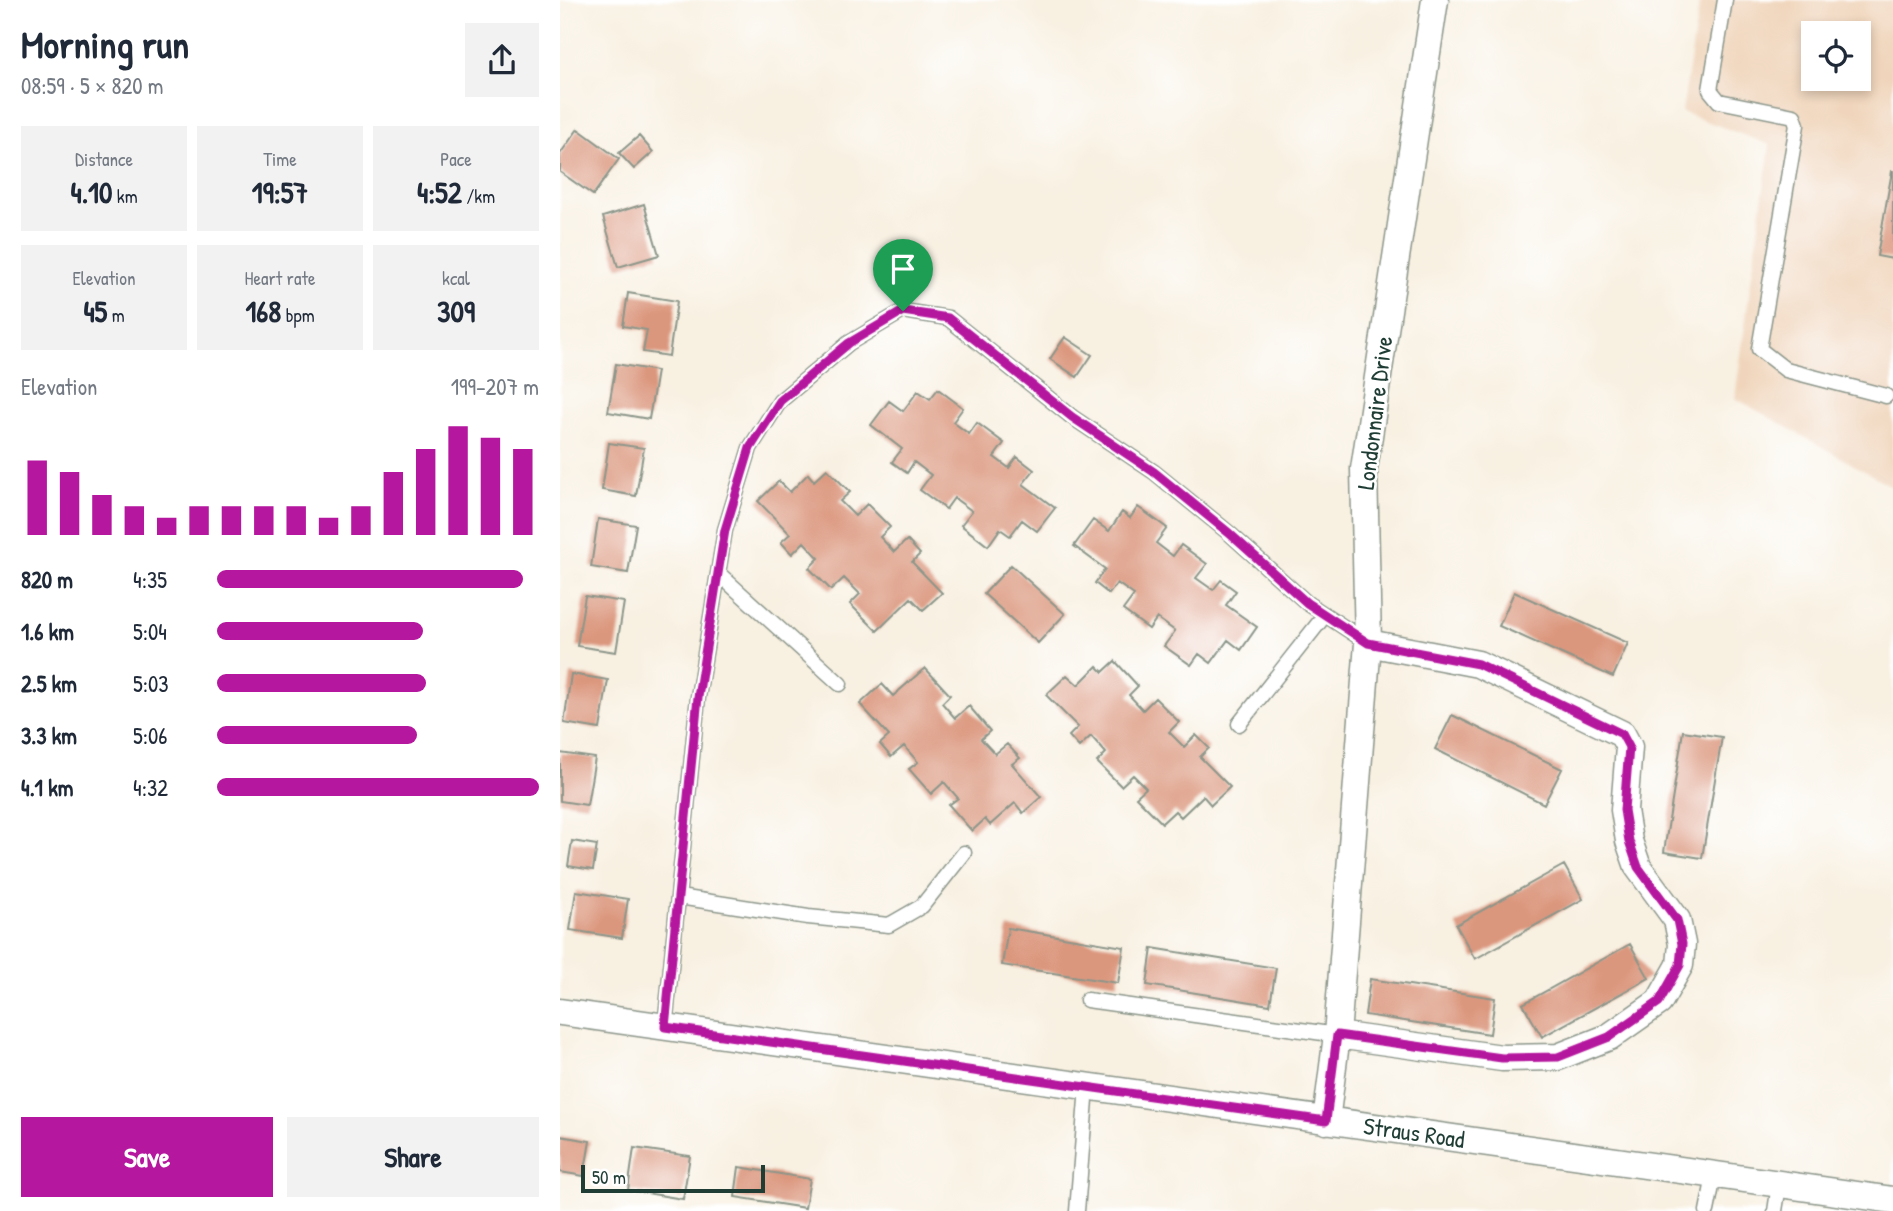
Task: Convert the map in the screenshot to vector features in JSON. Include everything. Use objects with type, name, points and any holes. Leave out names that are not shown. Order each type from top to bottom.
[{"type":"street","name":"Londonnaire Drive","points":[[1326,1121],[1337,1035],[1368,643],[1364,469],[1436,0]]},
{"type":"street","points":[[1337,1035],[1502,1058],[1558,1057],[1609,1037],[1659,1002],[1680,965],[1682,944],[1677,920],[1638,867],[1629,841],[1624,810],[1629,747],[1622,734],[1478,664],[1368,643]]},
{"type":"street","name":"Straus Road","points":[[560,1012],[1893,1200]]},
{"type":"lane","points":[[1725,0],[1710,90],[1719,101],[1781,111],[1794,116],[1797,125],[1759,349],[1786,370],[1886,396]]},
{"type":"lane","points":[[665,1027],[698,697],[725,530],[750,448],[780,401],[849,343],[903,311],[948,318],[1072,417],[1154,472],[1229,533],[1307,603],[1368,643]]},
{"type":"lane","points":[[718,573],[840,684]]},
{"type":"lane","points":[[1239,724],[1325,615]]},
{"type":"lane","points":[[678,897],[808,917],[889,925],[922,906],[964,853]]},
{"type":"lane","points":[[1087,1000],[1337,1035]]},
{"type":"lane","points":[[1077,1211],[1087,1087]]},
{"type":"lane","points":[[1707,1211],[1714,1176]]},
{"type":"lane","points":[[1774,1211],[1779,1185]]},
{"type":"shaded area","points":[[1700,0],[1893,0],[1893,487],[1735,398],[1770,145],[1682,112]]},
{"type":"building","points":[[578,129],[619,159],[593,195],[560,172],[560,154]]},
{"type":"building","points":[[639,136],[653,152],[634,169],[619,153]]},
{"type":"building","points":[[1893,171],[1893,259],[1877,256]]},
{"type":"building","points":[[644,204],[659,255],[618,267],[603,217]]},
{"type":"building","points":[[628,293],[677,301],[669,356],[643,352],[647,330],[623,326]]},
{"type":"building","points":[[1065,337],[1092,355],[1077,377],[1050,359]]},
{"type":"building","points":[[616,364],[657,371],[649,419],[608,412]]},
{"type":"building","points":[[938,389],[963,408],[953,422],[969,434],[977,423],[1004,443],[994,457],[1009,468],[1017,457],[1034,470],[1023,484],[1055,508],[1037,531],[1022,520],[1010,536],[1000,529],[988,546],[961,525],[972,511],[954,498],[946,509],[920,490],[931,475],[914,462],[907,473],[892,462],[902,449],[871,425],[889,401],[903,411],[918,391],[930,399]]},
{"type":"building","points":[[609,443],[644,448],[636,496],[602,490]]},
{"type":"building","points":[[827,469],[850,492],[840,501],[855,516],[867,504],[890,527],[880,537],[894,552],[907,540],[920,554],[912,562],[942,593],[923,610],[911,598],[877,631],[850,604],[860,594],[844,578],[831,590],[809,568],[819,558],[804,542],[792,554],[781,542],[790,534],[758,501],[779,481],[790,492],[808,474],[814,481]]},
{"type":"building","points":[[1138,507],[1167,528],[1156,543],[1173,556],[1181,545],[1207,564],[1196,578],[1213,590],[1221,580],[1236,591],[1226,605],[1257,627],[1241,650],[1228,640],[1211,663],[1199,654],[1191,665],[1164,646],[1175,631],[1157,618],[1149,629],[1123,610],[1134,595],[1117,583],[1109,594],[1095,583],[1105,569],[1074,546],[1093,520],[1109,531],[1122,512],[1130,518]]},
{"type":"building","points":[[598,519],[636,525],[628,573],[591,567]]},
{"type":"building","points":[[1011,565],[1065,614],[1038,643],[984,594]]},
{"type":"building","points":[[1514,592],[1628,643],[1613,677],[1499,626]]},
{"type":"building","points":[[585,596],[624,602],[616,652],[577,646]]},
{"type":"building","points":[[1115,661],[1138,686],[1129,695],[1143,710],[1155,698],[1179,722],[1169,732],[1184,747],[1196,735],[1209,748],[1200,757],[1230,787],[1211,805],[1203,796],[1181,817],[1175,811],[1162,823],[1136,797],[1146,788],[1133,775],[1121,786],[1097,762],[1106,753],[1091,736],[1079,747],[1069,736],[1078,727],[1046,695],[1067,675],[1078,685],[1097,666],[1103,672]]},
{"type":"building","points":[[925,668],[950,695],[942,703],[955,718],[969,706],[990,731],[981,739],[995,754],[1007,744],[1020,758],[1012,764],[1041,797],[1023,813],[1015,803],[990,825],[985,819],[972,831],[949,805],[958,798],[944,782],[931,794],[909,769],[918,762],[904,746],[891,757],[880,744],[889,736],[860,704],[882,684],[893,696]]},
{"type":"building","points":[[571,674],[608,680],[600,729],[564,723]]},
{"type":"building","points":[[1452,715],[1562,769],[1544,804],[1435,749]]},
{"type":"building","points":[[1683,731],[1722,737],[1702,858],[1664,852]]},
{"type":"building","points":[[560,753],[595,758],[587,805],[560,801]]},
{"type":"building","points":[[572,841],[597,845],[593,870],[568,866]]},
{"type":"building","points":[[1564,865],[1583,899],[1475,959],[1456,925]]},
{"type":"building","points":[[576,891],[628,899],[622,938],[570,930]]},
{"type":"building","points":[[1008,928],[1124,947],[1118,983],[1002,965]]},
{"type":"building","points":[[1630,944],[1649,978],[1542,1037],[1523,1004]]},
{"type":"building","points":[[1152,948],[1276,968],[1270,1005],[1147,985]]},
{"type":"building","points":[[1370,979],[1495,998],[1490,1034],[1365,1015]]},
{"type":"building","points":[[560,1136],[590,1141],[584,1176],[560,1172]]},
{"type":"building","points":[[634,1148],[690,1156],[683,1199],[628,1190]]},
{"type":"building","points":[[739,1167],[810,1179],[805,1208],[735,1197]]},
{"type":"route","points":[[903,311],[948,318],[1072,417],[1154,472],[1229,533],[1307,603],[1368,643],[1478,664],[1622,734],[1629,747],[1630,762],[1624,810],[1629,841],[1638,867],[1677,920],[1682,944],[1680,965],[1659,1002],[1609,1037],[1558,1057],[1502,1058],[1337,1035],[1326,1121],[665,1027],[698,697],[725,530],[750,448],[780,401],[849,343],[903,311]]}]
